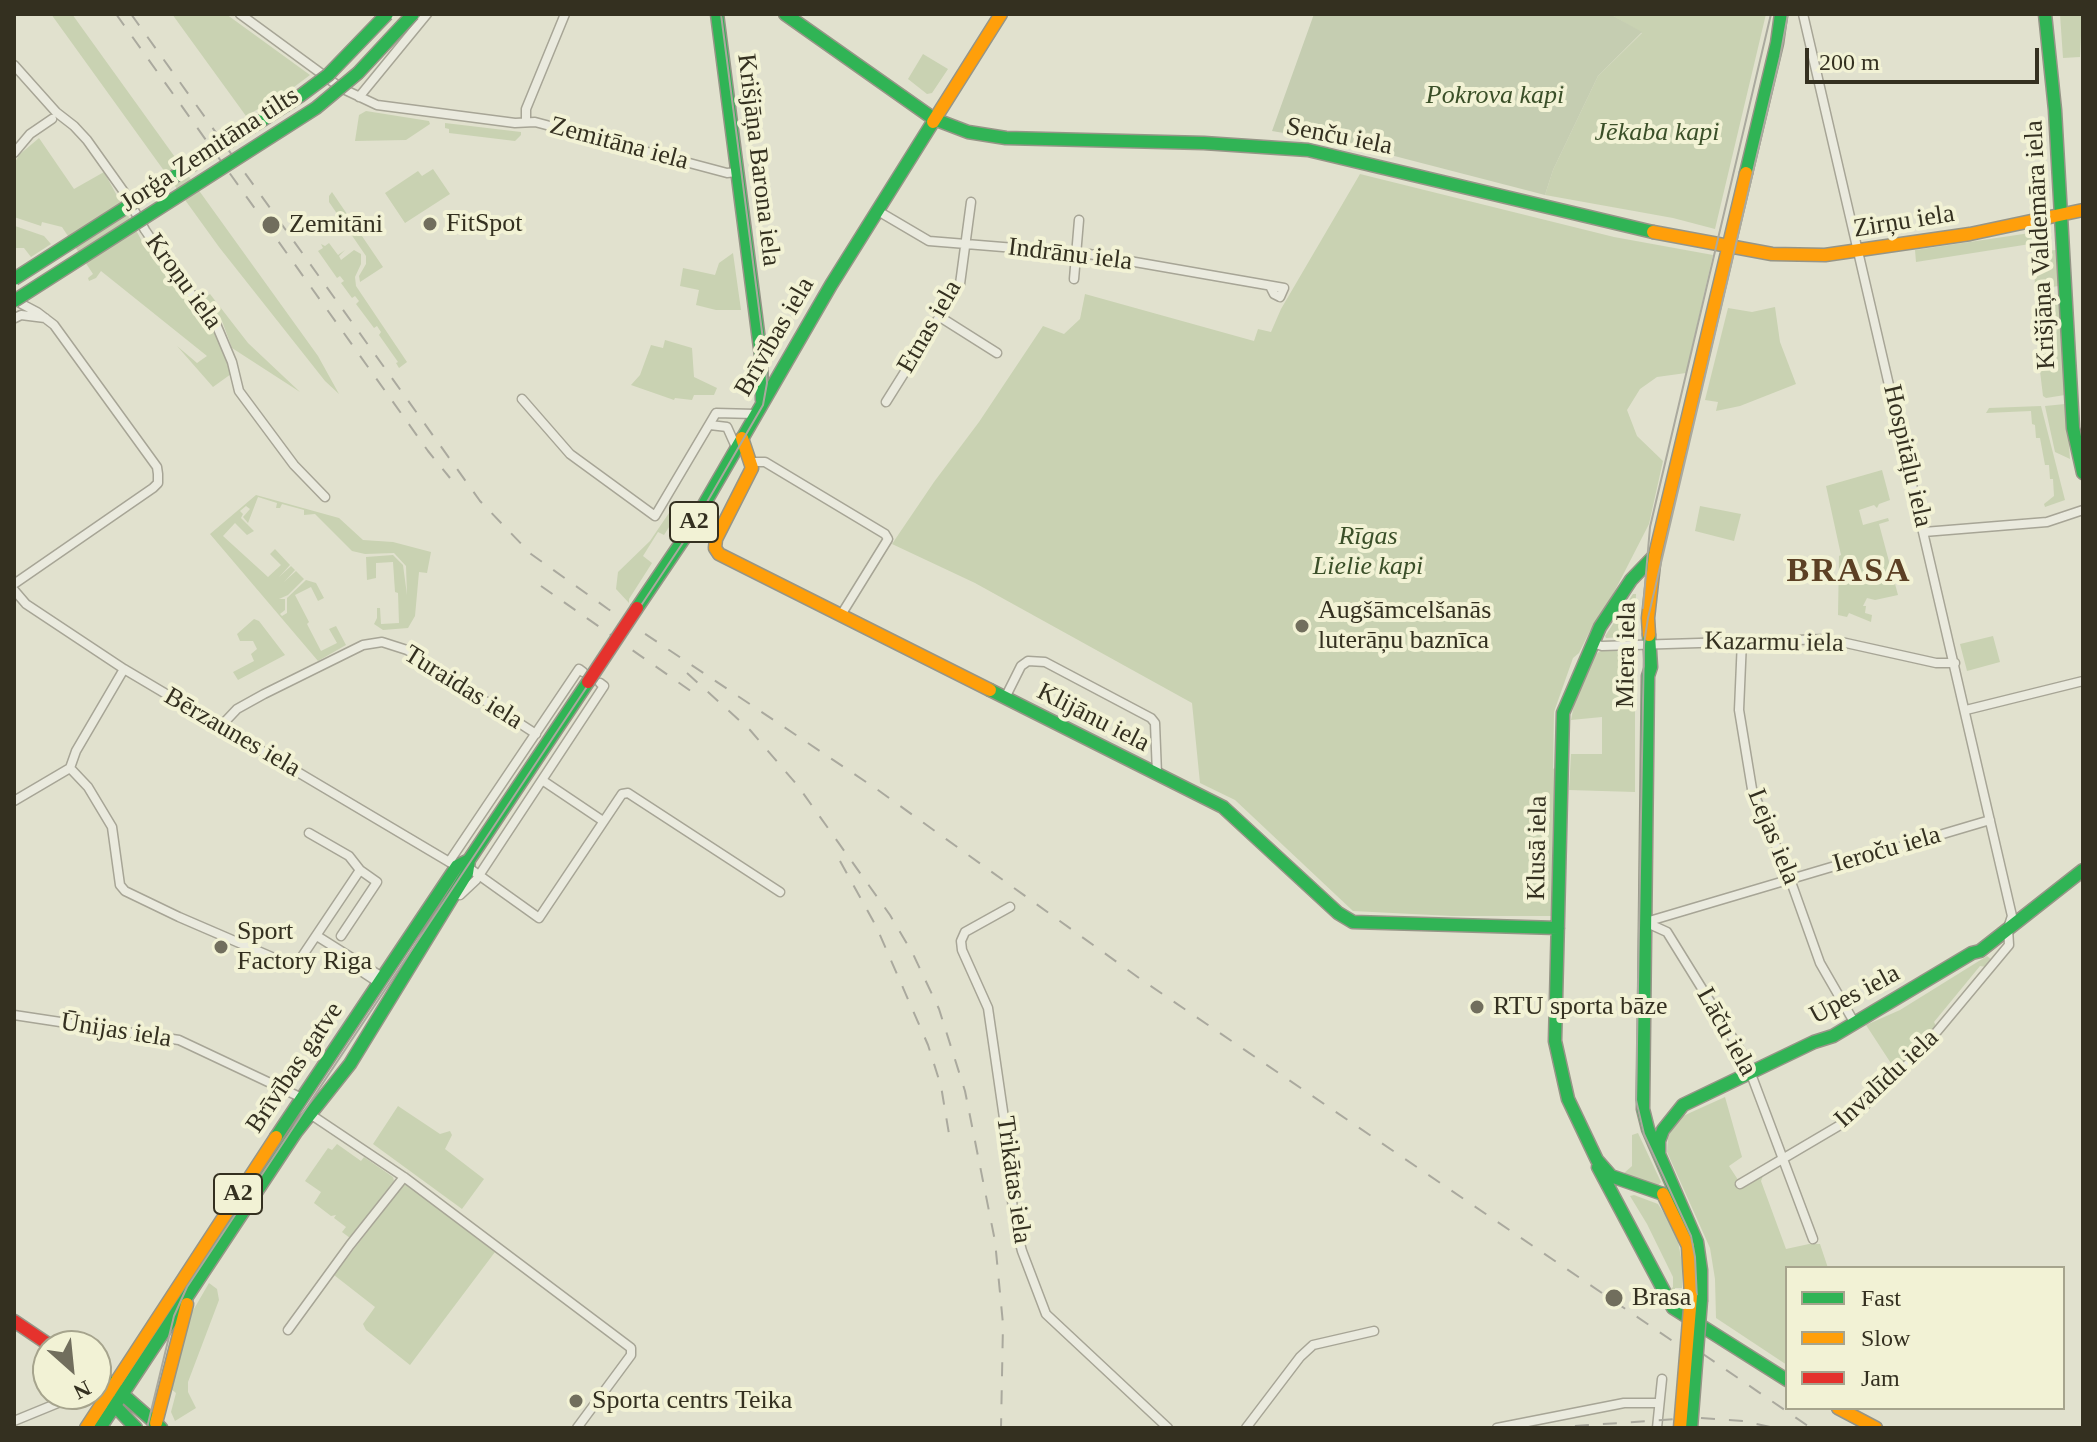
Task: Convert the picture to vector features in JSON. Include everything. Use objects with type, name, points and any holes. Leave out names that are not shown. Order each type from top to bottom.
[{"type":"main road","name":"Jorģa Zemitāna tilts","points":[[14,279],[300,96],[338,66],[387,14]]},
{"type":"main road","name":"Jorģa Zemitāna tilts","points":[[15,299],[301,119],[358,73],[413,14]]},
{"type":"main road","name":"Krišjāņa Barona iela","points":[[717,14],[761,356],[763,383],[758,410]]},
{"type":"main road","name":"Senču iela","points":[[785,14],[934,119],[968,132],[1006,138],[1204,143],[1308,150],[1601,221],[1729,247]]},
{"type":"main road","name":"Brīvības iela","points":[[591,679],[687,534],[831,285],[1001,14]]},
{"type":"main road","name":"Miera iela","points":[[1696,1298],[1701,1270],[1697,1242],[1659,1157],[1643,1106],[1648,606],[1655,555],[1777,43],[1781,14]]},
{"type":"main road","name":"Krišjāņa Valdemāra iela","points":[[2045,14],[2055,110],[2073,428],[2083,473]]},
{"type":"main road","name":"Zirņu iela","points":[[1729,247],[1797,255],[1859,252],[2083,210]]},
{"type":"main road","points":[[739,444],[752,462]]},
{"type":"main road","name":"Klijānu iela","points":[[752,462],[716,539],[717,551],[1223,807],[1338,913],[1353,922],[1558,928]]},
{"type":"main road","name":"Klusā iela","points":[[1655,555],[1631,580],[1592,643],[1563,713],[1557,1057],[1568,1099],[1597,1160],[1611,1176],[1663,1194]]},
{"type":"main road","name":"Brīvības gatve","points":[[112,1390],[380,980],[465,866],[591,679]]},
{"type":"main road","name":"Brīvības gatve","points":[[112,1390],[194,1286],[310,1114],[350,1064],[439,919],[465,866]]},
{"type":"main road","name":"Upes iela","points":[[1659,1157],[1663,1130],[1677,1109],[1814,1042],[1823,1041],[1980,951],[2083,870]]},
{"type":"main road","name":"Klusā iela","points":[[1597,1160],[1598,1168],[1673,1308],[1785,1379]]},
{"type":"main road","points":[[1670,1181],[1663,1194],[1688,1246],[1696,1298],[1691,1428]]},
{"type":"main road","points":[[1619,1204],[1623,1191],[1636,1186]]},
{"type":"main road","points":[[112,1394],[159,1426],[180,1326],[194,1286]]},
{"type":"main road","points":[[1680,1428],[1696,1298]]},
{"type":"main road","points":[[14,1321],[32,1333]]},
{"type":"main road","points":[[112,1396],[136,1428]]},
{"type":"main road","name":"Brīvības gatve","points":[[86,1428],[98,1410]]},
{"type":"main road","points":[[1842,1410],[1876,1428]]},
{"type":"street","name":"Zemitāna iela","points":[[240,14],[341,88],[377,105],[515,123],[535,122],[727,173],[737,172]]},
{"type":"street","points":[[359,97],[427,14]]},
{"type":"street","points":[[526,122],[526,109],[565,14]]},
{"type":"street","name":"Hospitāļu iela","points":[[1803,14],[2012,916],[2008,928],[2009,945]]},
{"type":"street","name":"Kroņu iela","points":[[14,65],[54,115],[74,126],[87,140],[175,274],[216,324],[232,362],[239,391],[288,457],[325,497]]},
{"type":"street","points":[[14,153],[27,140],[49,127],[54,115]]},
{"type":"street","name":"Etnas iela","points":[[886,402],[960,284],[971,202]]},
{"type":"street","name":"Indrānu iela","points":[[877,211],[929,241],[1077,252],[1270,286]]},
{"type":"street","points":[[1074,279],[1079,220]]},
{"type":"street","points":[[14,587],[158,483],[157,467],[63,336],[46,318],[15,299],[14,318],[21,315],[46,318]]},
{"type":"street","points":[[940,317],[997,353]]},
{"type":"street","points":[[522,399],[570,454],[655,516],[716,413],[758,410]]},
{"type":"street","points":[[710,425],[727,427],[739,444]]},
{"type":"street","points":[[752,462],[765,462],[885,534],[888,539],[841,615]]},
{"type":"street","points":[[1924,532],[2047,522],[2083,510]]},
{"type":"street","name":"Bērzaunes iela","points":[[14,587],[26,604],[124,669],[465,866],[539,918],[603,821]]},
{"type":"street","name":"Kazarmu iela","points":[[1592,643],[1602,646],[1742,640],[1838,640],[1936,663],[1955,663]]},
{"type":"street","name":"Lejas iela","points":[[1742,640],[1739,710],[1745,758],[1755,799],[1790,879],[1820,963],[1854,1022]]},
{"type":"street","name":"Turaidas iela","points":[[220,727],[237,709],[363,645],[382,642],[407,650],[536,734]]},
{"type":"street","points":[[1005,698],[1021,666],[1028,661],[1045,662],[1151,718],[1155,723],[1157,774]]},
{"type":"street","points":[[14,801],[70,768],[76,751],[124,669]]},
{"type":"street","name":"Brīvības gatve","points":[[579,669],[604,686],[542,780],[465,866],[536,734],[579,669]]},
{"type":"street","points":[[1966,710],[2083,681]]},
{"type":"street","points":[[70,768],[88,787],[112,827],[120,885],[129,894],[295,967],[360,870]]},
{"type":"street","points":[[542,780],[603,821],[622,794],[628,793],[780,892]]},
{"type":"street","name":"Ieroču iela","points":[[1645,922],[1990,820]]},
{"type":"street","points":[[309,833],[349,856],[360,870],[377,882],[341,936]]},
{"type":"street","name":"Trikātas iela","points":[[1010,907],[965,932],[961,941],[962,950],[988,1008],[1005,1125],[1014,1221],[1022,1251],[1046,1314],[1168,1428]]},
{"type":"street","name":"Lāču iela","points":[[1645,922],[1667,932],[1751,1072],[1813,1239]]},
{"type":"street","points":[[317,936],[340,948],[380,980]]},
{"type":"street","name":"Invalīdu iela","points":[[1740,1184],[1839,1127],[1865,1106],[1936,1035],[2009,945]]},
{"type":"street","name":"Ūnijas iela","points":[[14,1015],[179,1040],[302,1098]]},
{"type":"street","points":[[310,1114],[404,1177],[631,1348],[631,1355],[577,1428]]},
{"type":"street","points":[[288,1330],[404,1177]]},
{"type":"street","points":[[1246,1428],[1300,1357],[1313,1345],[1374,1331]]},
{"type":"street","points":[[1657,1428],[1662,1379]]},
{"type":"street","points":[[1497,1428],[1624,1403],[1659,1403]]},
{"type":"street","points":[[14,1421],[41,1410]]},
{"type":"green space","points":[[51,14],[72,14],[318,356],[339,394],[325,381],[219,247]]},
{"type":"green space","points":[[172,14],[226,14],[310,75],[246,116]]},
{"type":"green space","name":"Pokrova kapi","points":[[1314,14],[1610,14],[1642,32],[1598,76],[1553,170],[1545,195],[1348,144],[1272,131]]},
{"type":"green space","name":"Jēkaba kapi","points":[[1610,14],[1766,14],[1715,229],[1673,218],[1545,195],[1553,170],[1598,76],[1642,33]]},
{"type":"green space","points":[[2060,14],[2082,14],[2080,57],[2063,58]]},
{"type":"green space","points":[[923,54],[948,69],[932,93],[927,94],[908,79]]},
{"type":"green space","points":[[366,111],[429,121],[430,124],[406,140],[355,141],[359,115]]},
{"type":"green space","points":[[445,123],[521,132],[521,135],[515,141],[449,133]]},
{"type":"green space","points":[[39,138],[74,189],[104,172],[143,243],[214,328],[231,374],[213,387],[177,346],[197,363],[207,356],[101,271],[89,281],[93,274],[62,227],[42,222],[41,226],[14,217],[14,164],[19,155]]},
{"type":"green space","points":[[433,169],[450,194],[405,223],[385,193],[418,171],[422,176]]},
{"type":"green space","name":"Rīgas Lielie kapi","points":[[1360,174],[1614,237],[1713,255],[1686,373],[1657,377],[1640,389],[1627,410],[1637,436],[1663,461],[1649,524],[1604,612],[1573,658],[1554,712],[1553,769],[1557,766],[1558,824],[1553,816],[1551,916],[1452,916],[1353,911],[1235,800],[1200,783],[1192,703],[975,583],[892,544],[1043,326],[1064,334],[1080,319],[1085,294],[1254,341],[1258,329],[1271,332],[1281,309]]},
{"type":"green space","points":[[332,192],[383,267],[360,282],[366,256],[329,202]]},
{"type":"green space","points":[[15,226],[44,236],[51,244],[31,257],[24,248],[15,248]]},
{"type":"green space","points":[[2037,232],[2030,244],[1916,262],[1915,250]]},
{"type":"green space","points":[[329,243],[338,255],[345,250],[339,256],[341,260],[354,250],[361,254],[356,286],[407,362],[399,368],[379,335],[381,332],[377,326],[374,328],[356,304],[359,301],[355,296],[352,298],[341,283],[344,281],[340,276],[337,278],[318,251],[323,248],[321,244],[325,246]]},
{"type":"green space","points":[[2058,250],[2059,286],[2035,289],[2034,251]]},
{"type":"green space","points":[[733,253],[741,310],[716,310],[696,305],[699,290],[680,286],[683,268],[715,275],[719,263]]},
{"type":"green space","points":[[210,294],[248,343],[300,392],[232,348],[222,321],[202,300]]},
{"type":"green space","points":[[2057,296],[2065,395],[2046,398],[2043,396],[2037,346],[2035,297]]},
{"type":"green space","points":[[1775,307],[1780,342],[1796,384],[1740,406],[1716,411],[1718,402],[1705,400],[1728,308],[1752,312]]},
{"type":"green space","points":[[665,340],[692,348],[694,377],[717,388],[714,395],[694,395],[692,400],[674,400],[631,385],[640,375],[651,345],[663,348]]},
{"type":"green space","points":[[2065,404],[2070,459],[2055,452],[2045,406]]},
{"type":"green space","points":[[2041,406],[2065,500],[2045,507],[2044,504],[2054,496],[2053,479],[2050,479],[2049,465],[2045,465],[2040,438],[2036,438],[2031,411],[1986,413],[1989,408]]},
{"type":"green space","points":[[1882,470],[1890,500],[1877,508],[1874,505],[1859,510],[1863,525],[1888,518],[1889,521],[1879,524],[1898,595],[1875,600],[1867,598],[1863,606],[1866,606],[1865,613],[1872,615],[1871,622],[1849,613],[1847,617],[1838,615],[1841,555],[1826,486]]},
{"type":"green space","points":[[256,495],[339,518],[363,540],[393,542],[431,552],[427,573],[419,572],[415,616],[408,628],[383,630],[374,624],[377,608],[380,608],[381,624],[399,623],[398,593],[395,592],[393,562],[376,563],[376,578],[367,580],[366,557],[393,555],[403,565],[407,595],[406,566],[394,553],[352,551],[315,514],[304,515],[304,510],[282,504],[276,508],[277,503],[258,497],[248,523],[243,517],[250,509],[246,506],[240,511],[243,514],[241,518],[254,531],[247,535],[235,523],[223,536],[268,577],[281,565],[270,554],[275,549],[290,565],[279,577],[291,566],[295,570],[284,582],[296,571],[304,579],[288,595],[279,599],[285,599],[282,616],[287,613],[287,598],[306,580],[316,583],[324,598],[318,601],[311,587],[295,595],[309,622],[307,624],[321,651],[337,643],[329,629],[336,626],[346,645],[318,661],[210,534]]},
{"type":"green space","points":[[1700,506],[1741,514],[1734,541],[1695,531]]},
{"type":"green space","points":[[669,513],[676,516],[664,535],[658,532],[643,556],[652,563],[629,603],[616,589],[618,572],[650,541]]},
{"type":"green space","points":[[1633,594],[1636,594],[1635,636],[1606,638],[1605,636]]},
{"type":"green space","points":[[254,619],[259,621],[285,655],[238,680],[233,672],[254,661],[251,654],[257,649],[253,641],[240,641],[237,634]]},
{"type":"green space","points":[[1993,636],[2000,662],[1967,671],[1960,644]]},
{"type":"green space","points":[[1630,649],[1635,666],[1635,792],[1569,790],[1571,754],[1602,754],[1602,717],[1571,720],[1592,658],[1601,650]]},
{"type":"green space","points":[[1987,956],[1992,960],[1986,967],[1980,966],[1934,1022],[1937,1028],[1896,1071],[1866,1025],[1900,1010]]},
{"type":"green space","points":[[1725,1097],[1742,1157],[1729,1166],[1742,1186],[1763,1176],[1761,1181],[1786,1249],[1820,1244],[1827,1266],[1785,1266],[1785,1364],[1716,1318],[1710,1248],[1667,1152],[1674,1123]]},
{"type":"green space","points":[[398,1106],[440,1134],[450,1131],[452,1135],[445,1149],[484,1179],[462,1209],[373,1144]]},
{"type":"green space","points":[[1638,1133],[1661,1182],[1658,1186],[1623,1174],[1632,1166],[1632,1135]]},
{"type":"green space","points":[[337,1144],[361,1161],[364,1157],[393,1177],[394,1181],[350,1238],[342,1232],[346,1227],[334,1218],[336,1215],[331,1216],[314,1203],[321,1192],[305,1181],[328,1148],[332,1150]]},
{"type":"green space","points":[[405,1183],[495,1252],[410,1365],[366,1330],[363,1324],[375,1307],[334,1275]]},
{"type":"green space","points":[[1630,1196],[1658,1204],[1669,1221],[1678,1241],[1682,1263],[1682,1288],[1675,1288],[1675,1293],[1680,1297],[1670,1290],[1673,1277]]},
{"type":"green space","points":[[209,1283],[217,1289],[219,1300],[188,1382],[188,1392],[196,1408],[175,1421],[171,1412],[176,1393],[171,1389],[191,1314]]},
{"type":"tram line","points":[[147,1428],[174,1316],[187,1287],[688,535],[763,405],[767,383],[765,355],[721,14]]},
{"type":"tram line","points":[[1643,608],[1650,527],[1771,14]]},
{"type":"tram line","points":[[1687,1428],[1697,1299],[1695,1257],[1691,1236],[1644,1134],[1636,1100],[1644,644],[1788,14]]},
{"type":"railway","points":[[116,14],[450,478]]},
{"type":"railway","points":[[131,14],[480,501],[531,554],[878,790],[1139,978],[1677,1344]]},
{"type":"railway","points":[[541,586],[695,694]]},
{"type":"railway","points":[[687,673],[750,730],[798,786],[890,915],[939,1009],[965,1091],[995,1241],[1003,1324],[1001,1428]]},
{"type":"railway","points":[[840,861],[876,926],[928,1045],[941,1086],[949,1134]]},
{"type":"railway","points":[[1703,1354],[1811,1428]]},
{"type":"railway","points":[[1701,1418],[1743,1421],[1775,1428]]},
{"type":"railway","points":[[1547,1428],[1676,1419]]},
{"type":"traffic: fast","points":[[14,279],[300,96],[328,75],[387,14]]},
{"type":"traffic: fast","points":[[14,301],[316,108],[358,73],[413,14]]},
{"type":"traffic: fast","points":[[717,14],[761,356],[762,400]]},
{"type":"traffic: fast","points":[[785,14],[934,119]]},
{"type":"traffic: fast","points":[[1746,173],[1781,14]]},
{"type":"traffic: fast","points":[[2045,14],[2055,110],[2073,428],[2083,473]]},
{"type":"traffic: fast","points":[[934,119],[968,132],[1006,138],[1204,143],[1308,150],[1653,232]]},
{"type":"traffic: fast","points":[[637,608],[687,534],[831,285],[933,122]]},
{"type":"traffic: fast","points":[[1655,555],[1631,580],[1600,627],[1563,713],[1555,1041],[1568,1099],[1597,1160],[1611,1176],[1663,1194]]},
{"type":"traffic: fast","points":[[1649,635],[1651,667],[1648,676],[1643,1109],[1648,1129],[1697,1242],[1701,1300]]},
{"type":"traffic: fast","points":[[276,1137],[457,866],[469,860],[588,682]]},
{"type":"traffic: fast","points":[[990,690],[1223,807],[1338,913],[1353,922],[1558,928]]},
{"type":"traffic: fast","points":[[100,1428],[296,1132],[350,1064],[467,873],[469,860]]},
{"type":"traffic: fast","points":[[1659,1154],[1663,1130],[1683,1105],[1814,1042],[1833,1036],[1980,951],[2083,870]]},
{"type":"traffic: fast","points":[[1598,1167],[1673,1308],[1785,1379]]},
{"type":"traffic: fast","points":[[1691,1428],[1701,1300]]},
{"type":"traffic: fast","points":[[112,1385],[161,1428]]},
{"type":"traffic: fast","points":[[112,1403],[136,1428]]},
{"type":"traffic: slow","points":[[933,122],[1001,14]]},
{"type":"traffic: slow","points":[[1649,635],[1655,555],[1746,173]]},
{"type":"traffic: slow","points":[[1653,232],[1772,254],[1825,255],[1970,234],[2083,210]]},
{"type":"traffic: slow","points":[[742,438],[752,468],[716,539],[715,548],[719,554],[990,690]]},
{"type":"traffic: slow","points":[[86,1428],[276,1137]]},
{"type":"traffic: slow","points":[[1663,1194],[1688,1246],[1691,1296]]},
{"type":"traffic: slow","points":[[1680,1428],[1691,1296]]},
{"type":"traffic: slow","points":[[156,1423],[187,1304]]},
{"type":"traffic: slow","points":[[1842,1410],[1876,1428]]},
{"type":"traffic: jam","points":[[588,682],[637,608]]},
{"type":"traffic: jam","points":[[14,1321],[32,1333]]},
{"type":"place","name":"FitSpot","points":[[430,224]]},
{"type":"place","name":"Zemitāni","points":[[271,225]]},
{"type":"place","name":"Augšāmcelšanās luterāņu baznīca","points":[[1302,626]]},
{"type":"place","name":"Sport Factory Riga","points":[[221,947]]},
{"type":"place","name":"RTU sporta bāze","points":[[1477,1007]]},
{"type":"place","name":"Brasa","points":[[1614,1298]]},
{"type":"place","name":"Sporta centrs Teika","points":[[576,1401]]},
{"type":"district","name":"BRASA","points":[[1849,572]]}]
